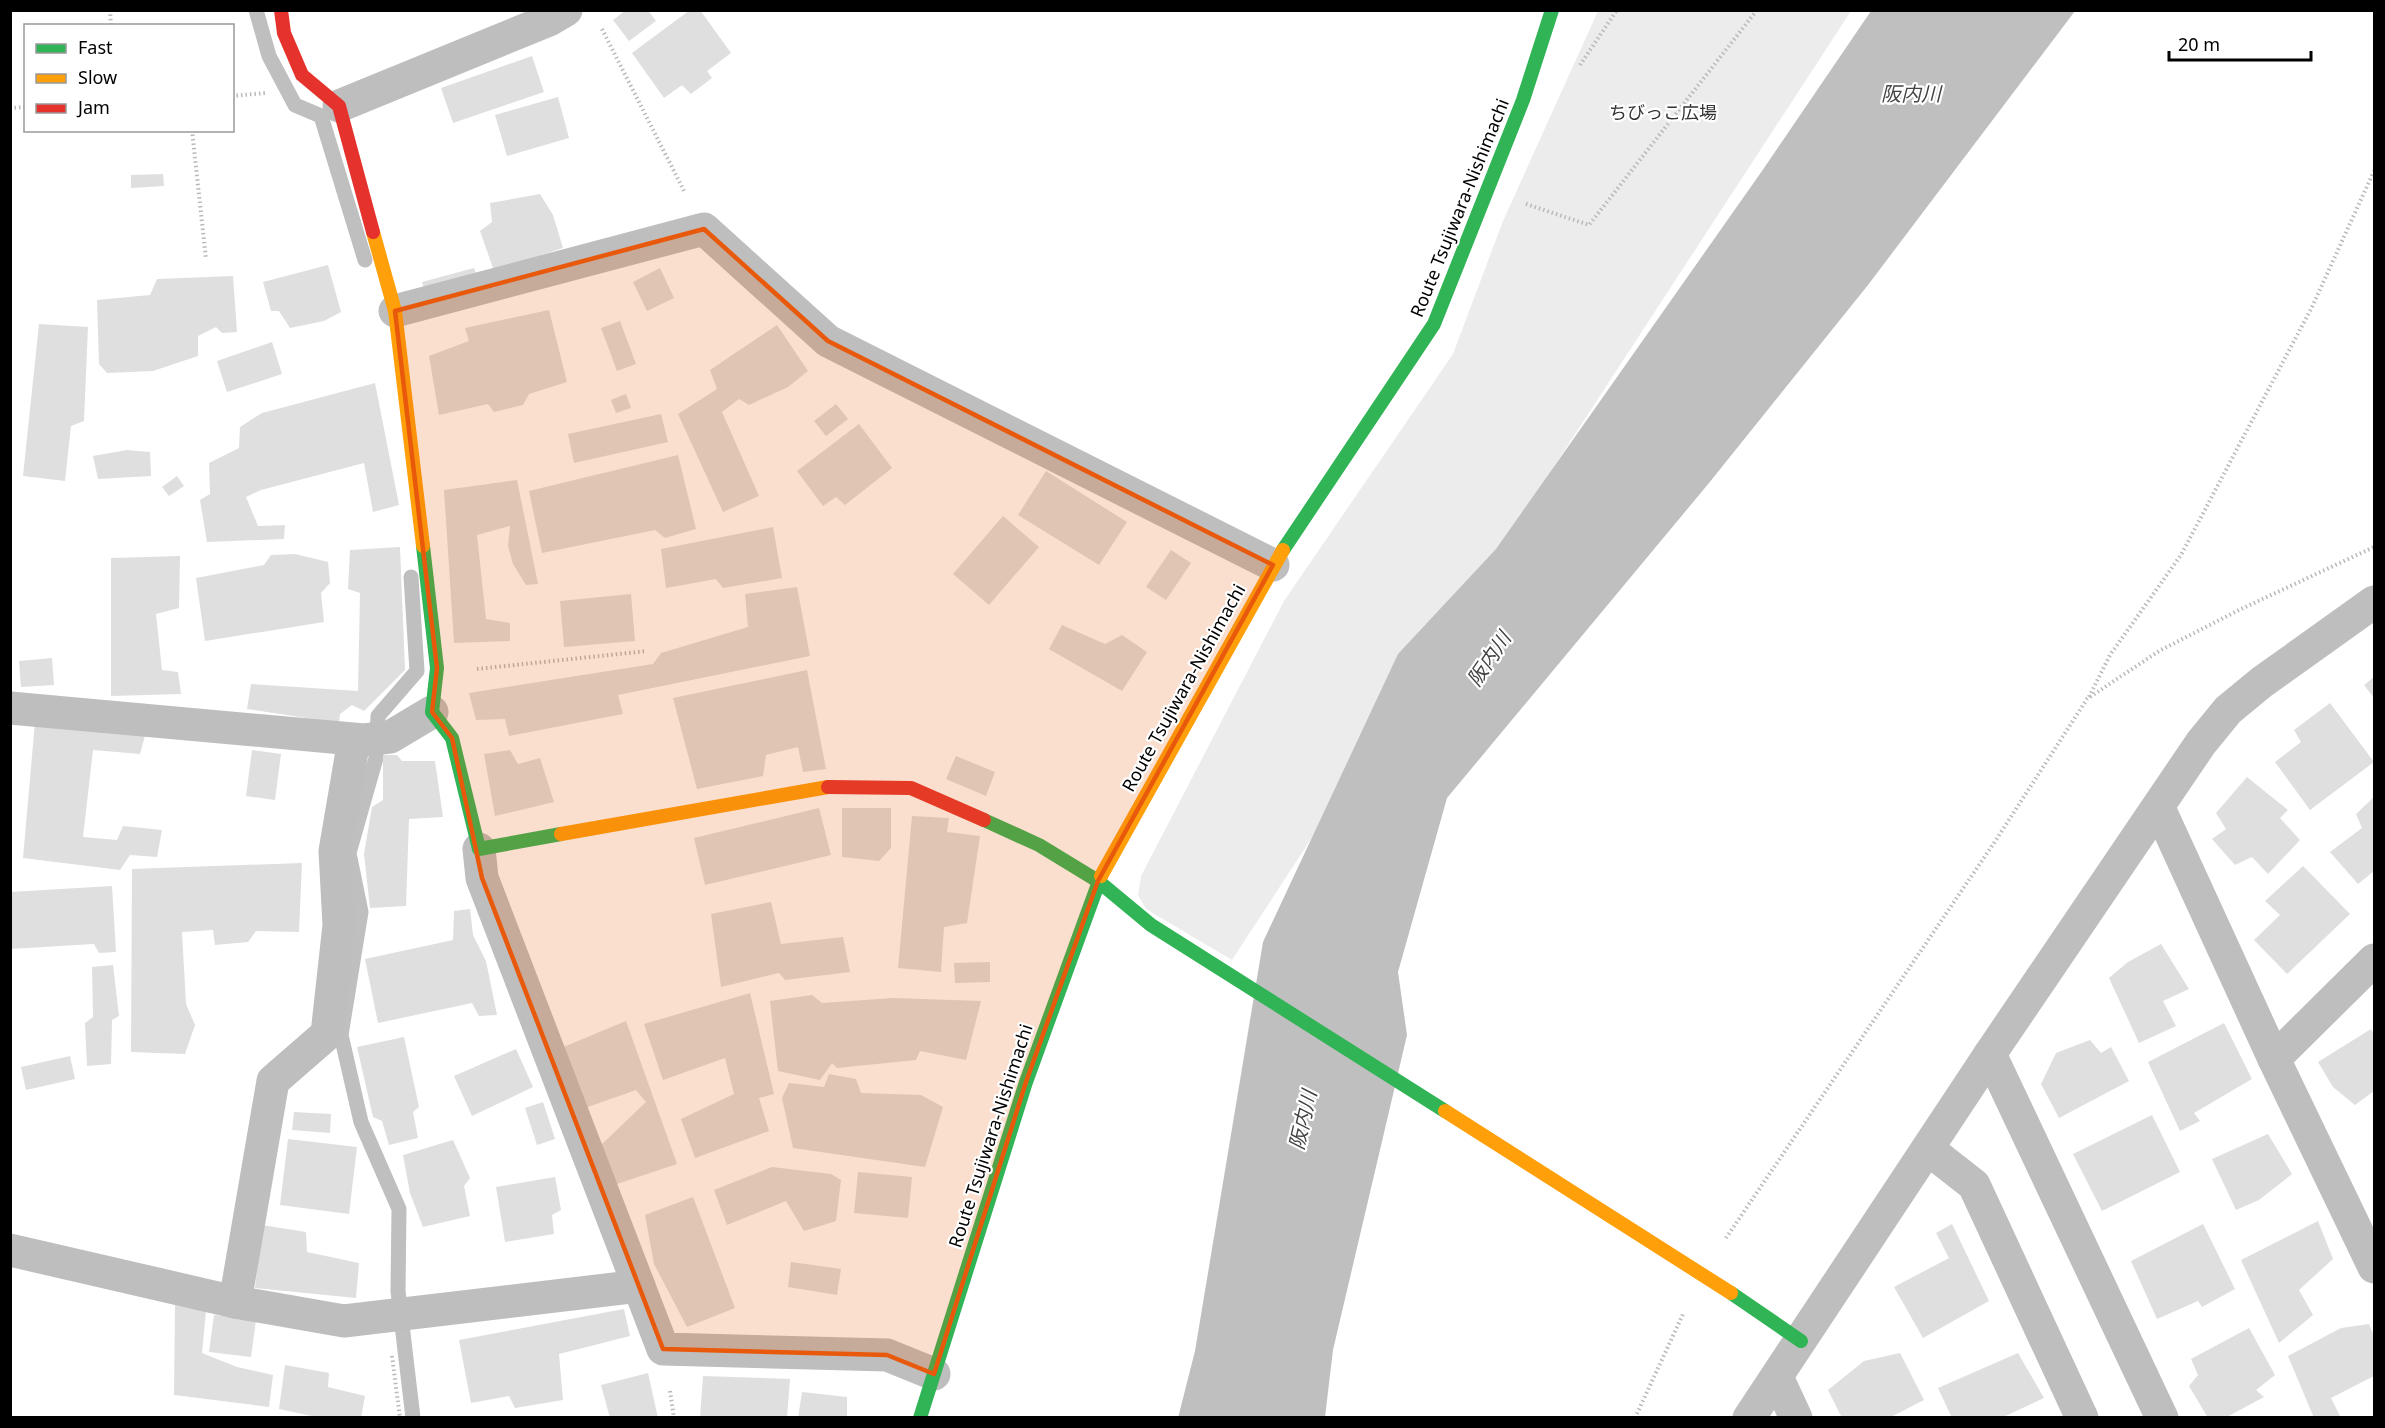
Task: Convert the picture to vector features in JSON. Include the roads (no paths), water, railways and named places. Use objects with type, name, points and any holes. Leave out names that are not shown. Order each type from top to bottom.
[{"type":"street","points":[[281,10],[284,33],[302,75],[339,106],[395,311],[437,668],[432,711],[452,738],[479,849],[482,878],[663,1348],[887,1355],[934,1374]]},
{"type":"street","points":[[339,106],[549,20],[566,10]]},
{"type":"street","name":"Route Tsujiwara-Nishimachi","points":[[920,1418],[1026,1082],[1098,881],[1273,565],[1434,324],[1515,121],[1552,10]]},
{"type":"street","points":[[395,311],[704,229],[828,341],[1273,565]]},
{"type":"street","points":[[1749,1418],[1990,1054],[2201,743],[2228,710],[2262,682],[2374,602]]},
{"type":"street","points":[[10,708],[369,739],[432,711]]},
{"type":"street","points":[[235,1302],[273,1081],[327,1034],[339,925],[335,851],[369,739]]},
{"type":"street","points":[[479,849],[820,787],[911,788],[1039,845],[1098,881],[1151,925],[1702,1273],[1802,1341]]},
{"type":"street","points":[[2159,808],[2274,1059],[2374,1267]]},
{"type":"street","points":[[2274,1059],[2374,960]]},
{"type":"street","points":[[1990,1054],[2162,1418]]},
{"type":"street","points":[[1929,1149],[1974,1185],[2082,1418]]},
{"type":"street","points":[[10,1250],[235,1302],[344,1321],[639,1286]]},
{"type":"street","points":[[1777,1377],[1796,1418]]},
{"type":"water","name":"阪内川","points":[[1871,11],[2075,11],[1868,285],[1709,483],[1447,798],[1398,972],[1407,1035],[1333,1350],[1325,1417],[1178,1418],[1195,1351],[1263,942],[1398,654],[1496,549],[1762,171]]},
{"type":"waterway","points":[[256,10],[269,56],[295,105],[321,116],[365,260]]},
{"type":"waterway","points":[[411,577],[417,671],[378,716],[376,758],[349,853],[361,912],[341,1035],[361,1122],[399,1209],[398,1291],[413,1418]]},
{"type":"park label","name":"ちびっこ広場","points":[[1663,113]]}]
